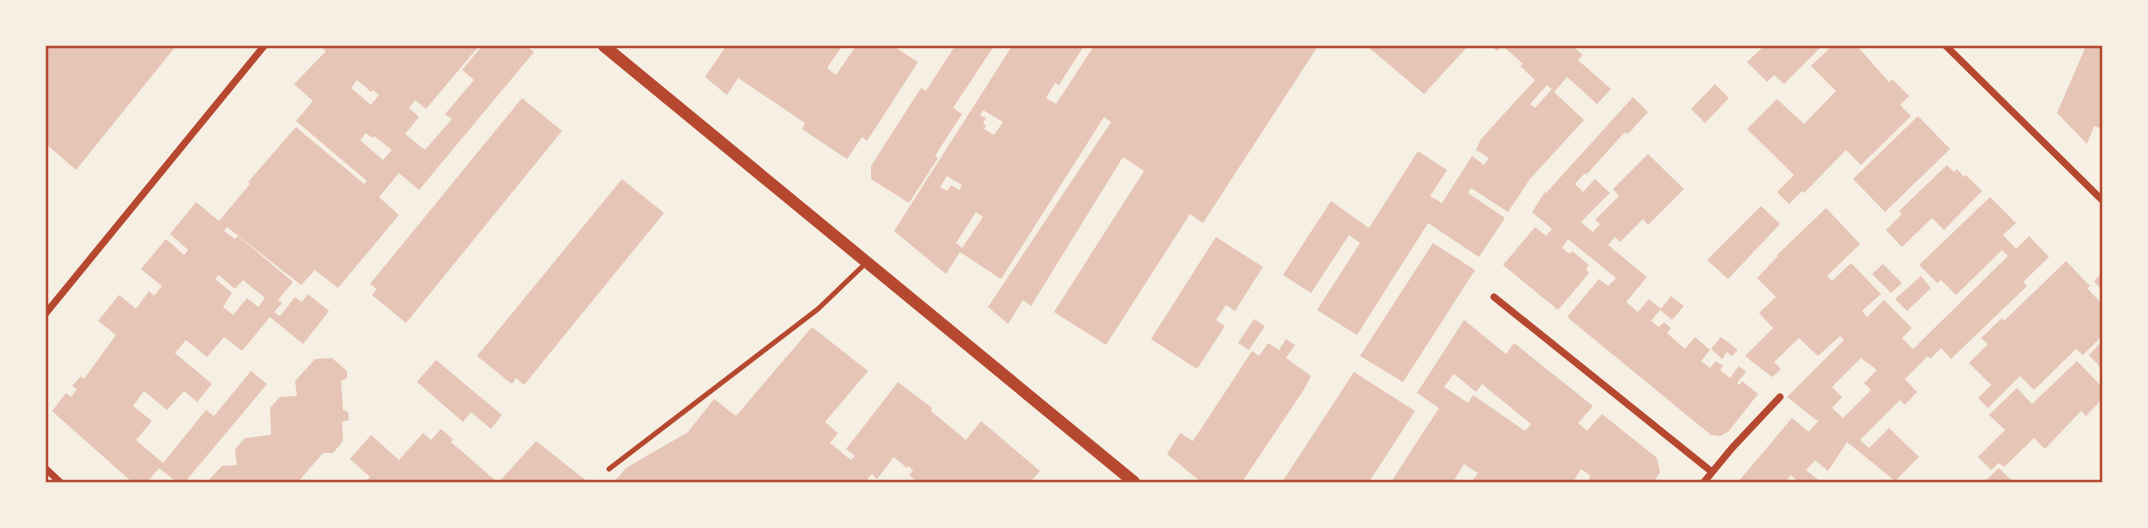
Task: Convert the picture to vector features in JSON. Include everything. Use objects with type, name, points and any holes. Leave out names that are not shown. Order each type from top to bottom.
[{"type":"street","points":[[46,313],[264,46]]},
{"type":"street","points":[[604,46],[1134,482]]},
{"type":"street","points":[[1946,46],[2102,200]]},
{"type":"street","points":[[1493,297],[1712,472]]},
{"type":"street","points":[[1704,482],[1780,397]]},
{"type":"street","points":[[46,469],[60,482]]},
{"type":"lane","points":[[609,469],[818,309],[867,262]]},
{"type":"building","points":[[46,46],[176,46],[76,170],[46,144]]},
{"type":"building","points":[[326,46],[479,46],[426,109],[415,100],[409,108],[419,117],[405,134],[425,150],[452,119],[445,114],[474,80],[462,70],[482,46],[526,46],[534,52],[419,190],[399,173],[379,197],[399,215],[338,288],[315,270],[301,285],[227,227],[224,231],[235,239],[238,236],[293,282],[278,300],[282,303],[274,312],[280,316],[295,297],[302,302],[308,294],[329,311],[303,344],[270,317],[242,351],[224,337],[207,357],[186,340],[175,353],[212,384],[197,402],[184,391],[167,410],[144,391],[133,406],[152,421],[136,440],[163,463],[206,410],[214,416],[251,371],[267,384],[185,482],[177,482],[159,468],[147,482],[132,482],[52,411],[66,393],[71,397],[77,389],[72,386],[81,376],[84,379],[116,335],[98,321],[119,295],[136,309],[149,291],[154,296],[162,286],[141,269],[166,239],[184,255],[188,250],[170,234],[196,202],[219,221],[250,184],[248,182],[296,127],[364,184],[367,181],[296,121],[313,101],[294,84],[326,51],[323,49]],"holes":[[[357,80],[379,95],[371,105],[351,88]],[[366,133],[392,150],[383,160],[360,140]],[[219,275],[235,289],[243,280],[265,298],[258,307],[247,298],[233,315],[223,307],[232,293],[215,279]]]},
{"type":"building","points":[[726,46],[842,46],[827,68],[836,75],[856,46],[893,46],[918,62],[867,141],[862,137],[847,159],[802,129],[805,123],[738,78],[727,95],[705,77]]},
{"type":"building","points":[[955,46],[994,46],[953,108],[962,114],[909,203],[871,179],[871,166],[921,88],[926,91]]},
{"type":"building","points":[[1012,46],[1084,46],[1059,85],[1055,83],[1046,98],[1056,104],[1094,46],[1318,46],[1203,223],[1190,214],[1106,345],[1054,312],[1144,171],[1123,157],[1031,306],[1023,300],[1008,324],[988,307],[1111,122],[1104,117],[1001,279],[960,252],[946,274],[894,231]],"holes":[[[983,110],[1003,122],[994,135],[984,129],[986,118],[980,115]],[[947,176],[962,185],[959,190],[951,185],[947,191],[940,187]],[[976,212],[983,217],[962,248],[956,243]]]},
{"type":"building","points":[[1367,46],[1468,46],[1424,94]]},
{"type":"building","points":[[1503,46],[1572,46],[1583,55],[1578,60],[1611,89],[1597,104],[1567,77],[1554,92],[1584,120],[1530,179],[1508,212],[1471,188],[1468,193],[1505,218],[1479,257],[1428,223],[1357,335],[1317,310],[1360,243],[1349,235],[1311,293],[1283,275],[1331,201],[1369,228],[1418,151],[1447,170],[1430,196],[1442,203],[1472,156],[1484,165],[1489,158],[1476,150],[1481,139],[1535,80],[1520,66],[1523,64]],"holes":[[[1547,85],[1552,89],[1535,108],[1530,104]]]},
{"type":"building","points":[[1764,46],[1822,46],[1784,84],[1774,75],[1767,82],[1747,62]]},
{"type":"building","points":[[1832,46],[1857,46],[1889,82],[1892,79],[1909,96],[1900,105],[1911,116],[1861,165],[1846,150],[1804,193],[1802,191],[1789,204],[1777,192],[1794,175],[1747,129],[1777,99],[1804,124],[1836,91],[1811,66]]},
{"type":"building","points":[[2086,46],[2102,46],[2102,129],[2094,126],[2087,144],[2057,113]]},
{"type":"building","points":[[1715,84],[1729,98],[1705,123],[1691,109]]},
{"type":"building","points":[[1633,97],[1648,112],[1575,184],[1583,192],[1595,179],[1610,193],[1581,222],[1593,232],[1600,224],[1595,220],[1619,196],[1613,189],[1648,154],[1684,189],[1648,225],[1643,219],[1620,242],[1615,237],[1608,245],[1647,277],[1626,302],[1638,312],[1649,299],[1661,309],[1671,296],[1684,306],[1672,320],[1660,310],[1651,321],[1659,327],[1664,322],[1671,328],[1667,333],[1685,349],[1695,337],[1710,350],[1701,361],[1710,368],[1716,361],[1723,366],[1720,370],[1730,378],[1739,366],[1746,372],[1737,383],[1740,385],[1742,381],[1758,394],[1728,432],[1720,436],[1711,435],[1567,317],[1599,279],[1608,286],[1616,278],[1568,239],[1562,248],[1570,254],[1572,251],[1589,265],[1586,269],[1589,273],[1558,310],[1503,265],[1535,227],[1546,236],[1552,229],[1532,212],[1545,192]]},
{"type":"building","points":[[522,98],[562,131],[406,323],[372,295],[377,289],[370,284]]},
{"type":"building","points":[[1918,116],[1950,149],[1885,212],[1853,179]]},
{"type":"building","points":[[1947,165],[1954,172],[1957,169],[1964,177],[1966,175],[1982,191],[1944,230],[1932,218],[1902,247],[1886,230],[1902,214],[1899,211]]},
{"type":"building","points":[[622,179],[664,213],[524,385],[516,378],[512,384],[477,356]]},
{"type":"building","points":[[1990,197],[2016,223],[2003,235],[2016,249],[2029,236],[2049,257],[2023,282],[2027,286],[1951,359],[1941,348],[1930,359],[1928,356],[1905,379],[1917,392],[1905,405],[1900,400],[1860,440],[1869,448],[1889,428],[1919,457],[1895,481],[1847,442],[1828,471],[1815,460],[1806,470],[1821,482],[1799,482],[1791,475],[1785,482],[1738,482],[1792,418],[1809,432],[1819,420],[1787,397],[1844,340],[1840,336],[1818,356],[1799,338],[1774,362],[1781,369],[1772,377],[1745,356],[1773,328],[1759,313],[1776,297],[1757,278],[1826,208],[1860,244],[1827,276],[1832,281],[1851,263],[1881,294],[1862,311],[1867,317],[1884,300],[1912,328],[1902,338],[1913,349],[2008,256],[2002,250],[1956,295],[1941,280],[1937,283],[1919,265]],"holes":[[[1861,358],[1877,370],[1864,383],[1871,390],[1843,418],[1832,408],[1842,397],[1832,387]]]},
{"type":"building","points":[[1761,206],[1780,224],[1728,279],[1707,260]]},
{"type":"building","points":[[1216,237],[1263,267],[1235,311],[1226,305],[1216,320],[1225,326],[1197,369],[1151,339]]},
{"type":"building","points":[[1433,243],[1475,270],[1403,382],[1360,356]]},
{"type":"building","points":[[2066,261],[2090,286],[2087,288],[2102,304],[2102,336],[2083,355],[2076,349],[2034,390],[2020,376],[1988,408],[1978,398],[1991,385],[1969,363],[1988,344],[1981,338],[2002,318],[2004,321]]},
{"type":"building","points":[[1883,264],[1902,283],[1891,293],[1872,274]]},
{"type":"building","points":[[2102,273],[2102,291],[2094,281]]},
{"type":"building","points":[[1921,276],[1931,288],[1907,311],[1895,299]]},
{"type":"building","points":[[1254,319],[1265,326],[1249,350],[1238,343]]},
{"type":"building","points":[[1464,320],[1506,354],[1514,343],[1593,406],[1578,423],[1587,431],[1602,414],[1657,458],[1660,472],[1654,482],[1587,482],[1591,476],[1581,469],[1573,482],[1471,482],[1478,473],[1464,464],[1453,482],[1391,482],[1439,408],[1417,393]],"holes":[[[1454,374],[1476,392],[1482,384],[1531,424],[1525,431],[1473,395],[1468,403],[1444,387]]]},
{"type":"building","points":[[812,327],[868,371],[825,422],[838,433],[830,443],[851,460],[855,456],[846,449],[898,382],[932,408],[931,411],[966,440],[981,421],[1040,471],[1030,482],[918,482],[909,475],[913,471],[909,466],[907,468],[894,457],[877,479],[872,474],[865,482],[614,482],[626,468],[688,432],[714,399],[736,416]]},
{"type":"building","points":[[1721,337],[1738,350],[1732,356],[1727,352],[1722,359],[1711,349]]},
{"type":"building","points":[[1286,339],[1295,345],[1286,358],[1311,376],[1303,391],[1242,482],[1201,482],[1167,454],[1180,433],[1193,441],[1252,351],[1259,356],[1268,343],[1279,350]]},
{"type":"building","points":[[2102,341],[2102,366],[2101,368],[2089,355]]},
{"type":"building","points":[[332,358],[347,371],[347,379],[341,380],[343,410],[348,412],[349,420],[342,422],[343,441],[333,453],[323,453],[298,482],[207,482],[222,466],[237,465],[235,449],[245,438],[270,435],[270,408],[280,397],[297,396],[295,381],[315,359]]},
{"type":"building","points":[[436,360],[502,415],[491,429],[471,412],[463,422],[417,382]]},
{"type":"building","points":[[2077,361],[2102,387],[2102,399],[2086,416],[2081,411],[2045,449],[2034,438],[2004,467],[1999,463],[1991,470],[1978,457],[2005,430],[1989,415],[2017,388],[2032,404]]},
{"type":"building","points":[[1354,372],[1415,411],[1369,482],[1282,482]]},
{"type":"building","points":[[441,429],[453,439],[451,442],[497,482],[365,482],[370,477],[350,459],[371,435],[399,460],[423,433],[431,440]]},
{"type":"building","points":[[536,441],[588,482],[499,482]]},
{"type":"building","points":[[1999,468],[2013,482],[1984,482]]}]
